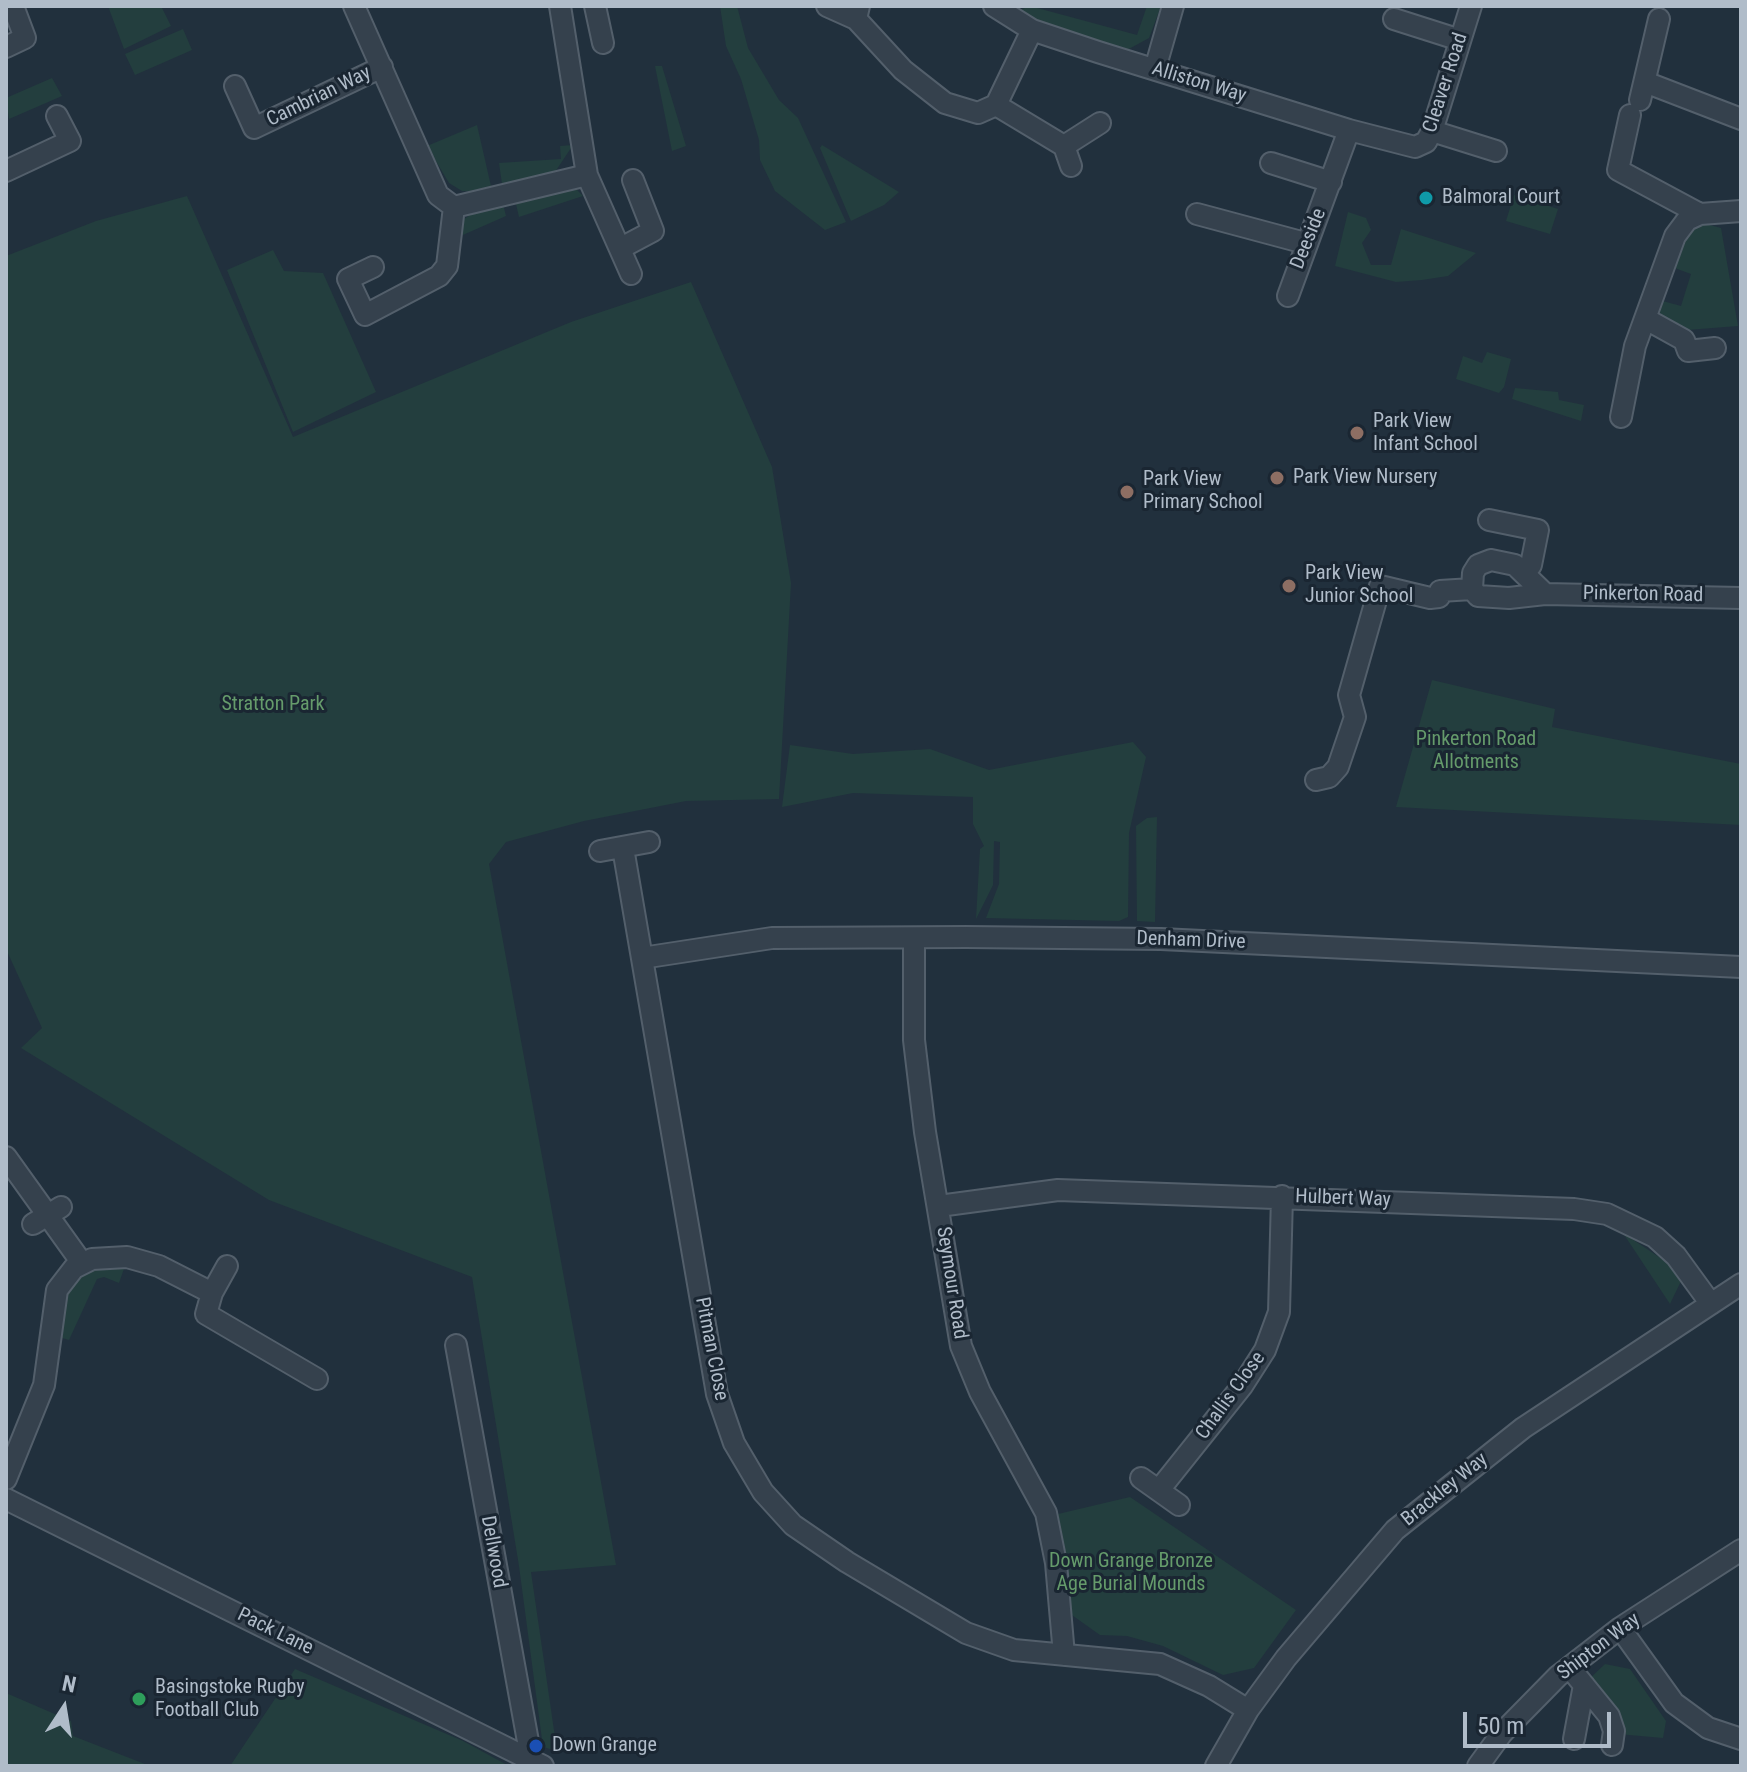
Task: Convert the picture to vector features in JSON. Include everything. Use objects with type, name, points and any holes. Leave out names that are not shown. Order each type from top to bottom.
[{"type":"street","points":[[6,47],[25,38],[13,6]]},
{"type":"street","name":"Cambrian Way","points":[[354,6],[438,195],[454,207]]},
{"type":"street","points":[[560,6],[587,175],[631,274]]},
{"type":"street","points":[[595,6],[603,43]]},
{"type":"street","points":[[827,6],[857,12],[903,70],[945,103],[978,113],[996,105],[1032,30]]},
{"type":"street","name":"Alliston Way","points":[[994,6],[1032,30],[1409,146]]},
{"type":"street","points":[[1155,69],[1173,6]]},
{"type":"street","name":"Cleaver Road","points":[[1409,146],[1422,146],[1432,131],[1471,6]]},
{"type":"street","points":[[1394,19],[1460,40]]},
{"type":"street","points":[[1659,19],[1618,170],[1700,214]]},
{"type":"street","name":"Cambrian Way","points":[[235,86],[254,128],[382,67]]},
{"type":"street","points":[[1638,99],[1741,119]]},
{"type":"street","points":[[996,105],[1064,146],[1071,166]]},
{"type":"street","points":[[6,171],[70,141],[57,116]]},
{"type":"street","points":[[1064,146],[1100,123]]},
{"type":"street","name":"Deeside","points":[[1288,296],[1349,130]]},
{"type":"street","points":[[1432,131],[1496,151]]},
{"type":"street","name":"Deeside","points":[[1271,163],[1331,182]]},
{"type":"street","points":[[373,267],[348,279],[365,315],[439,276],[447,266],[454,207],[587,175]]},
{"type":"street","points":[[621,248],[653,231],[633,180]]},
{"type":"street","points":[[1621,417],[1635,346],[1675,236],[1687,220],[1700,214],[1741,210]]},
{"type":"street","points":[[1197,214],[1305,243]]},
{"type":"street","points":[[1646,319],[1684,340],[1688,351],[1715,348]]},
{"type":"street","points":[[1489,520],[1538,530],[1531,565],[1525,573]]},
{"type":"street","points":[[1316,780],[1329,777],[1338,767],[1355,717],[1349,695],[1380,586],[1430,598],[1439,597],[1440,591],[1472,589],[1473,573],[1484,561],[1515,565],[1545,594]]},
{"type":"street","name":"Pinkerton Road","points":[[1472,589],[1478,596],[1509,598],[1545,594],[1741,598]]},
{"type":"street","points":[[600,851],[649,842]]},
{"type":"street","name":"Pitman Close","points":[[623,848],[717,1394],[734,1443],[763,1492],[804,1532],[966,1633],[1014,1650],[1160,1664],[1209,1686],[1248,1710]]},
{"type":"street","name":"Denham Drive","points":[[642,958],[772,938],[1161,939],[1741,967]]},
{"type":"street","name":"Seymour Road","points":[[914,939],[914,1040],[925,1132],[961,1346],[980,1392],[1046,1513],[1056,1563],[1064,1655]]},
{"type":"street","points":[[6,1157],[82,1263]]},
{"type":"street","name":"Hulbert Way","points":[[939,1206],[1058,1190],[1574,1209],[1607,1214],[1655,1237],[1676,1256],[1711,1304]]},
{"type":"street","name":"Challis Close","points":[[1159,1490],[1242,1386],[1265,1350],[1279,1312],[1282,1196]]},
{"type":"street","points":[[6,1479],[44,1385],[57,1290],[67,1274],[82,1263],[108,1256],[144,1260],[209,1300]]},
{"type":"street","points":[[227,1266],[209,1300],[206,1314],[317,1379]]},
{"type":"street","name":"Brackley Way","points":[[1216,1766],[1248,1710],[1325,1609],[1395,1530],[1523,1428],[1741,1284]]},
{"type":"street","name":"Dellwood","points":[[456,1345],[537,1762]]},
{"type":"street","points":[[1141,1478],[1179,1505]]},
{"type":"street","name":"Pack Lane","points":[[6,1499],[537,1762]]},
{"type":"street","name":"Shipton Way","points":[[1478,1766],[1502,1733],[1570,1668],[1620,1628],[1741,1550]]},
{"type":"street","points":[[1620,1628],[1674,1703],[1708,1728],[1741,1739]]},
{"type":"street","points":[[1570,1668],[1609,1716],[1614,1731],[1612,1745]]},
{"type":"street","points":[[1574,1739],[1584,1685]]},
{"type":"green space","points":[[108,6],[161,6],[171,26],[124,49]]},
{"type":"green space","points":[[720,6],[737,6],[748,48],[779,100],[798,118],[846,222],[825,230],[775,191],[760,160],[759,140],[741,79],[726,46]]},
{"type":"green space","points":[[1030,6],[1137,35],[1147,6],[1161,6],[1149,38],[1127,50],[1035,19],[1020,10]]},
{"type":"green space","points":[[183,29],[192,50],[135,75],[125,54]]},
{"type":"green space","points":[[655,66],[662,66],[686,146],[672,151]]},
{"type":"green space","points":[[52,78],[62,96],[9,119],[6,98]]},
{"type":"green space","points":[[477,125],[491,186],[477,192],[462,191],[449,183],[427,146]]},
{"type":"green space","points":[[573,145],[555,172],[502,184],[499,163],[561,159],[560,146]]},
{"type":"green space","points":[[822,145],[899,192],[884,205],[851,221],[820,148]]},
{"type":"green space","points":[[575,188],[583,196],[519,217],[516,204]]},
{"type":"green space","points":[[1514,195],[1558,209],[1550,234],[1506,221]]},
{"type":"green space","name":"Stratton Park","points":[[187,196],[293,437],[571,322],[691,282],[772,467],[791,583],[779,799],[686,801],[584,821],[506,842],[489,864],[616,1565],[531,1572],[557,1751],[543,1747],[519,1566],[472,1277],[269,1200],[21,1048],[42,1028],[6,949],[6,256],[96,221]]},
{"type":"green space","points":[[503,204],[506,216],[456,238],[464,219],[475,212]]},
{"type":"green space","points":[[1348,212],[1366,218],[1371,230],[1362,243],[1371,265],[1391,265],[1401,229],[1476,253],[1448,276],[1422,280],[1396,282],[1335,266]]},
{"type":"green space","points":[[1706,224],[1721,228],[1738,326],[1687,330],[1666,323],[1657,307],[1659,300],[1681,306],[1691,274],[1672,267],[1687,229]]},
{"type":"green space","points":[[273,250],[284,271],[323,273],[376,392],[293,432],[227,270]]},
{"type":"green space","points":[[1487,352],[1511,359],[1504,387],[1499,393],[1456,379],[1463,356],[1482,363]]},
{"type":"green space","points":[[1515,388],[1558,392],[1559,400],[1584,405],[1581,421],[1512,399]]},
{"type":"green space","name":"Pinkerton Road Allotments","points":[[1432,680],[1555,709],[1552,727],[1741,764],[1741,825],[1396,807]]},
{"type":"green space","points":[[1133,742],[1146,757],[1129,833],[1128,917],[1119,921],[986,918],[999,884],[1000,842],[994,841],[993,885],[976,919],[980,849],[984,846],[973,824],[973,797],[853,793],[782,807],[790,745],[853,754],[930,749],[989,770]]},
{"type":"green space","points":[[1157,817],[1155,922],[1137,921],[1136,826],[1147,818]]},
{"type":"green space","points":[[1623,1233],[1671,1265],[1681,1281],[1670,1304]]},
{"type":"green space","points":[[126,1263],[119,1283],[104,1277],[97,1279],[69,1340],[55,1336],[59,1293],[79,1269]]},
{"type":"green space","name":"Down Grange Bronze Age Burial Mounds","points":[[1130,1497],[1296,1610],[1254,1668],[1223,1675],[1163,1646],[1127,1636],[1100,1635],[1069,1613],[1069,1572],[1058,1514]]},
{"type":"green space","points":[[1605,1664],[1630,1669],[1666,1721],[1663,1738],[1618,1734],[1587,1681]]},
{"type":"green space","points":[[295,1669],[463,1741],[509,1766],[230,1766]]},
{"type":"green space","points":[[6,1693],[71,1721],[73,1736],[150,1766],[6,1766]]},
{"type":"place","name":"Balmoral Court","points":[[1426,198]]},
{"type":"place","name":"Park View Infant School","points":[[1357,433]]},
{"type":"place","name":"Park View Nursery","points":[[1277,478]]},
{"type":"place","name":"Park View Primary School","points":[[1127,492]]},
{"type":"place","name":"Park View Junior School","points":[[1289,586]]},
{"type":"place","name":"Basingstoke Rugby Football Club","points":[[139,1699]]},
{"type":"place","name":"Down Grange","points":[[536,1746]]}]
